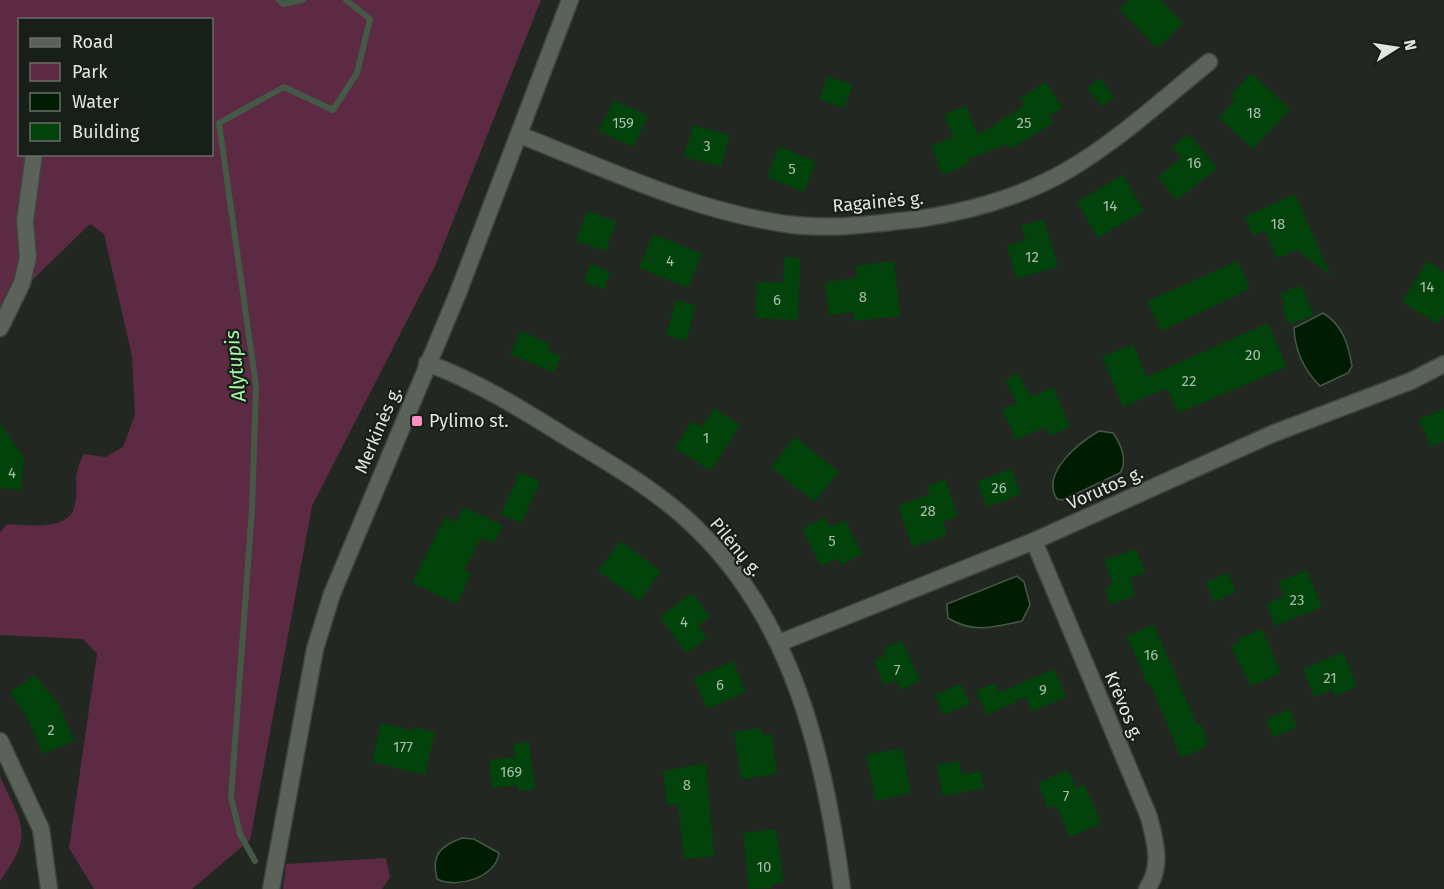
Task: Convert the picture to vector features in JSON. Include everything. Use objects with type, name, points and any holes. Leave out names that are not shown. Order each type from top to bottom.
[{"type":"street","name":"Merkinės g.","points":[[271,889],[315,649],[347,555],[520,135],[570,0]]},
{"type":"street","name":"Ragainės g.","points":[[520,135],[639,182],[744,216],[788,224],[836,227],[875,224],[974,208],[1035,187],[1097,152],[1209,62]]},
{"type":"street","points":[[0,327],[22,283],[28,257],[25,221],[34,156]]},
{"type":"street","name":"Pilėnų g.","points":[[427,363],[446,370],[556,430],[647,490],[694,526],[745,586],[779,643],[806,710],[835,834],[842,889]]},
{"type":"street","name":"Vorutos g.","points":[[779,643],[1034,541],[1272,434],[1411,381],[1444,364]]},
{"type":"street","name":"Krėvos g.","points":[[1034,541],[1149,817],[1156,846],[1157,865],[1147,889]]},
{"type":"street","points":[[0,741],[41,829],[49,889]]},
{"type":"green space","points":[[0,0],[541,0],[435,266],[312,506],[250,840],[192,889],[94,889],[69,848],[97,654],[83,639],[0,635],[0,533],[7,524],[36,526],[65,520],[75,505],[76,475],[84,454],[105,457],[123,447],[135,415],[132,356],[104,234],[90,224],[0,311]]},
{"type":"green space","points":[[0,776],[19,819],[21,840],[11,865],[0,881]]},
{"type":"green space","points":[[386,858],[390,877],[382,889],[283,889],[286,864]]},
{"type":"water","points":[[1323,313],[1335,323],[1344,336],[1352,366],[1348,373],[1320,386],[1301,359],[1294,328]]},
{"type":"water","points":[[1099,431],[1113,433],[1119,442],[1123,458],[1120,473],[1063,500],[1057,499],[1053,489],[1054,479],[1064,459]]},
{"type":"water","points":[[1017,576],[1024,582],[1030,605],[1022,621],[975,628],[948,618],[947,604]]},
{"type":"water","points":[[462,838],[474,839],[499,853],[496,862],[483,875],[464,882],[445,882],[437,879],[435,864],[439,852],[448,844]]},
{"type":"building","points":[[1129,0],[1160,0],[1183,23],[1157,48],[1119,9]]},
{"type":"building","points":[[1251,73],[1290,109],[1253,149],[1219,118],[1235,100],[1230,96]]},
{"type":"building","points":[[828,76],[853,85],[844,108],[819,99]]},
{"type":"building","points":[[1100,78],[1114,98],[1102,106],[1087,88]]},
{"type":"building","points":[[1046,82],[1062,108],[1049,116],[1053,123],[1010,149],[1007,144],[967,160],[969,164],[943,175],[931,146],[953,137],[944,115],[966,106],[978,135],[1025,105],[1020,98]]},
{"type":"building","points":[[614,100],[648,116],[633,147],[599,131]]},
{"type":"building","points":[[693,125],[730,135],[721,167],[684,157]]},
{"type":"building","points":[[1189,134],[1217,168],[1177,200],[1158,177],[1181,158],[1172,147]]},
{"type":"building","points":[[779,146],[816,162],[804,192],[767,177]]},
{"type":"building","points":[[1123,175],[1144,211],[1098,238],[1077,202]]},
{"type":"building","points":[[1295,194],[1331,276],[1297,250],[1277,258],[1265,231],[1253,236],[1245,217]]},
{"type":"building","points":[[587,211],[616,221],[606,251],[576,241]]},
{"type":"building","points":[[1044,219],[1058,267],[1016,279],[1007,246],[1026,240],[1021,226]]},
{"type":"building","points":[[653,234],[702,254],[688,288],[639,268]]},
{"type":"building","points":[[784,257],[800,258],[798,320],[755,318],[757,282],[783,283]]},
{"type":"building","points":[[894,261],[900,316],[854,321],[853,312],[829,315],[825,282],[857,278],[856,266]]},
{"type":"building","points":[[1238,261],[1250,289],[1161,331],[1147,301]]},
{"type":"building","points":[[1427,261],[1444,272],[1444,314],[1438,324],[1402,302]]},
{"type":"building","points":[[590,264],[610,272],[604,289],[584,282]]},
{"type":"building","points":[[1301,285],[1314,315],[1289,325],[1282,308],[1285,306],[1280,294]]},
{"type":"building","points":[[676,300],[696,306],[686,341],[666,335]]},
{"type":"building","points":[[1268,323],[1287,367],[1178,413],[1167,388],[1123,407],[1102,357],[1133,344],[1147,377]]},
{"type":"building","points":[[521,331],[550,344],[547,350],[561,356],[554,373],[510,354]]},
{"type":"building","points":[[1018,373],[1031,397],[1053,387],[1070,427],[1049,436],[1046,427],[1016,440],[1002,409],[1017,403],[1005,381]]},
{"type":"building","points":[[714,408],[740,425],[711,471],[675,448],[692,421],[702,427]]},
{"type":"building","points":[[1444,409],[1444,441],[1431,447],[1419,419]]},
{"type":"building","points":[[0,423],[24,458],[21,490],[0,488]]},
{"type":"building","points":[[795,437],[839,472],[814,502],[771,467]]},
{"type":"building","points":[[1011,469],[1021,494],[987,507],[977,482]]},
{"type":"building","points":[[520,472],[540,482],[521,523],[501,514]]},
{"type":"building","points":[[945,479],[958,516],[943,522],[947,535],[912,547],[898,506],[930,494],[927,486]]},
{"type":"building","points":[[464,507],[503,526],[494,543],[481,537],[464,571],[471,573],[457,604],[412,583],[445,517],[456,522]]},
{"type":"building","points":[[825,517],[830,527],[845,520],[862,554],[841,565],[838,558],[821,566],[802,529]]},
{"type":"building","points":[[620,541],[661,571],[640,601],[598,571]]},
{"type":"building","points":[[1136,549],[1145,573],[1130,578],[1135,596],[1110,604],[1105,587],[1113,585],[1104,560]]},
{"type":"building","points":[[1307,570],[1322,607],[1275,626],[1266,604],[1284,596],[1278,582]]},
{"type":"building","points":[[1228,573],[1236,592],[1214,602],[1206,582]]},
{"type":"building","points":[[692,593],[710,617],[698,626],[707,638],[686,653],[660,617]]},
{"type":"building","points":[[1154,625],[1197,725],[1201,724],[1208,742],[1204,743],[1206,747],[1181,758],[1151,685],[1148,686],[1127,636]]},
{"type":"building","points":[[1262,629],[1281,673],[1251,686],[1230,646],[1240,642],[1238,639]]},
{"type":"building","points":[[902,640],[920,681],[901,690],[896,680],[884,685],[874,661],[886,655],[883,649]]},
{"type":"building","points":[[1343,652],[1357,686],[1335,696],[1332,689],[1314,697],[1303,669]]},
{"type":"building","points":[[733,661],[746,692],[707,709],[694,678]]},
{"type":"building","points":[[1054,669],[1066,697],[1032,712],[1026,697],[987,715],[976,691],[995,683],[999,693]]},
{"type":"building","points":[[35,675],[59,705],[74,741],[43,754],[27,717],[10,692]]},
{"type":"building","points":[[961,684],[970,704],[943,715],[935,695]]},
{"type":"building","points":[[1289,709],[1297,727],[1273,737],[1266,720]]},
{"type":"building","points":[[381,723],[413,731],[414,727],[435,732],[425,775],[372,762]]},
{"type":"building","points":[[761,728],[762,735],[772,734],[777,774],[741,779],[734,732]]},
{"type":"building","points":[[529,742],[535,789],[518,791],[518,785],[492,788],[489,760],[515,757],[513,744]]},
{"type":"building","points":[[902,748],[911,793],[876,801],[866,755]]},
{"type":"building","points":[[959,761],[962,774],[981,771],[984,788],[943,796],[937,765]]},
{"type":"building","points":[[706,763],[714,856],[684,859],[678,804],[667,805],[663,771]]},
{"type":"building","points":[[1068,770],[1076,788],[1084,784],[1101,823],[1070,837],[1056,805],[1048,809],[1038,783]]},
{"type":"building","points":[[776,829],[784,882],[772,884],[772,888],[749,889],[743,833]]},
{"type":"waterway","name":"Alytupis","points":[[279,0],[283,4],[303,0]]},
{"type":"waterway","name":"Alytupis","points":[[255,861],[240,834],[231,797],[252,509],[256,386],[219,123],[284,87],[333,110],[357,73],[370,19],[346,0]]},
{"type":"place","name":"Pylimo st.","points":[[417,421]]}]
